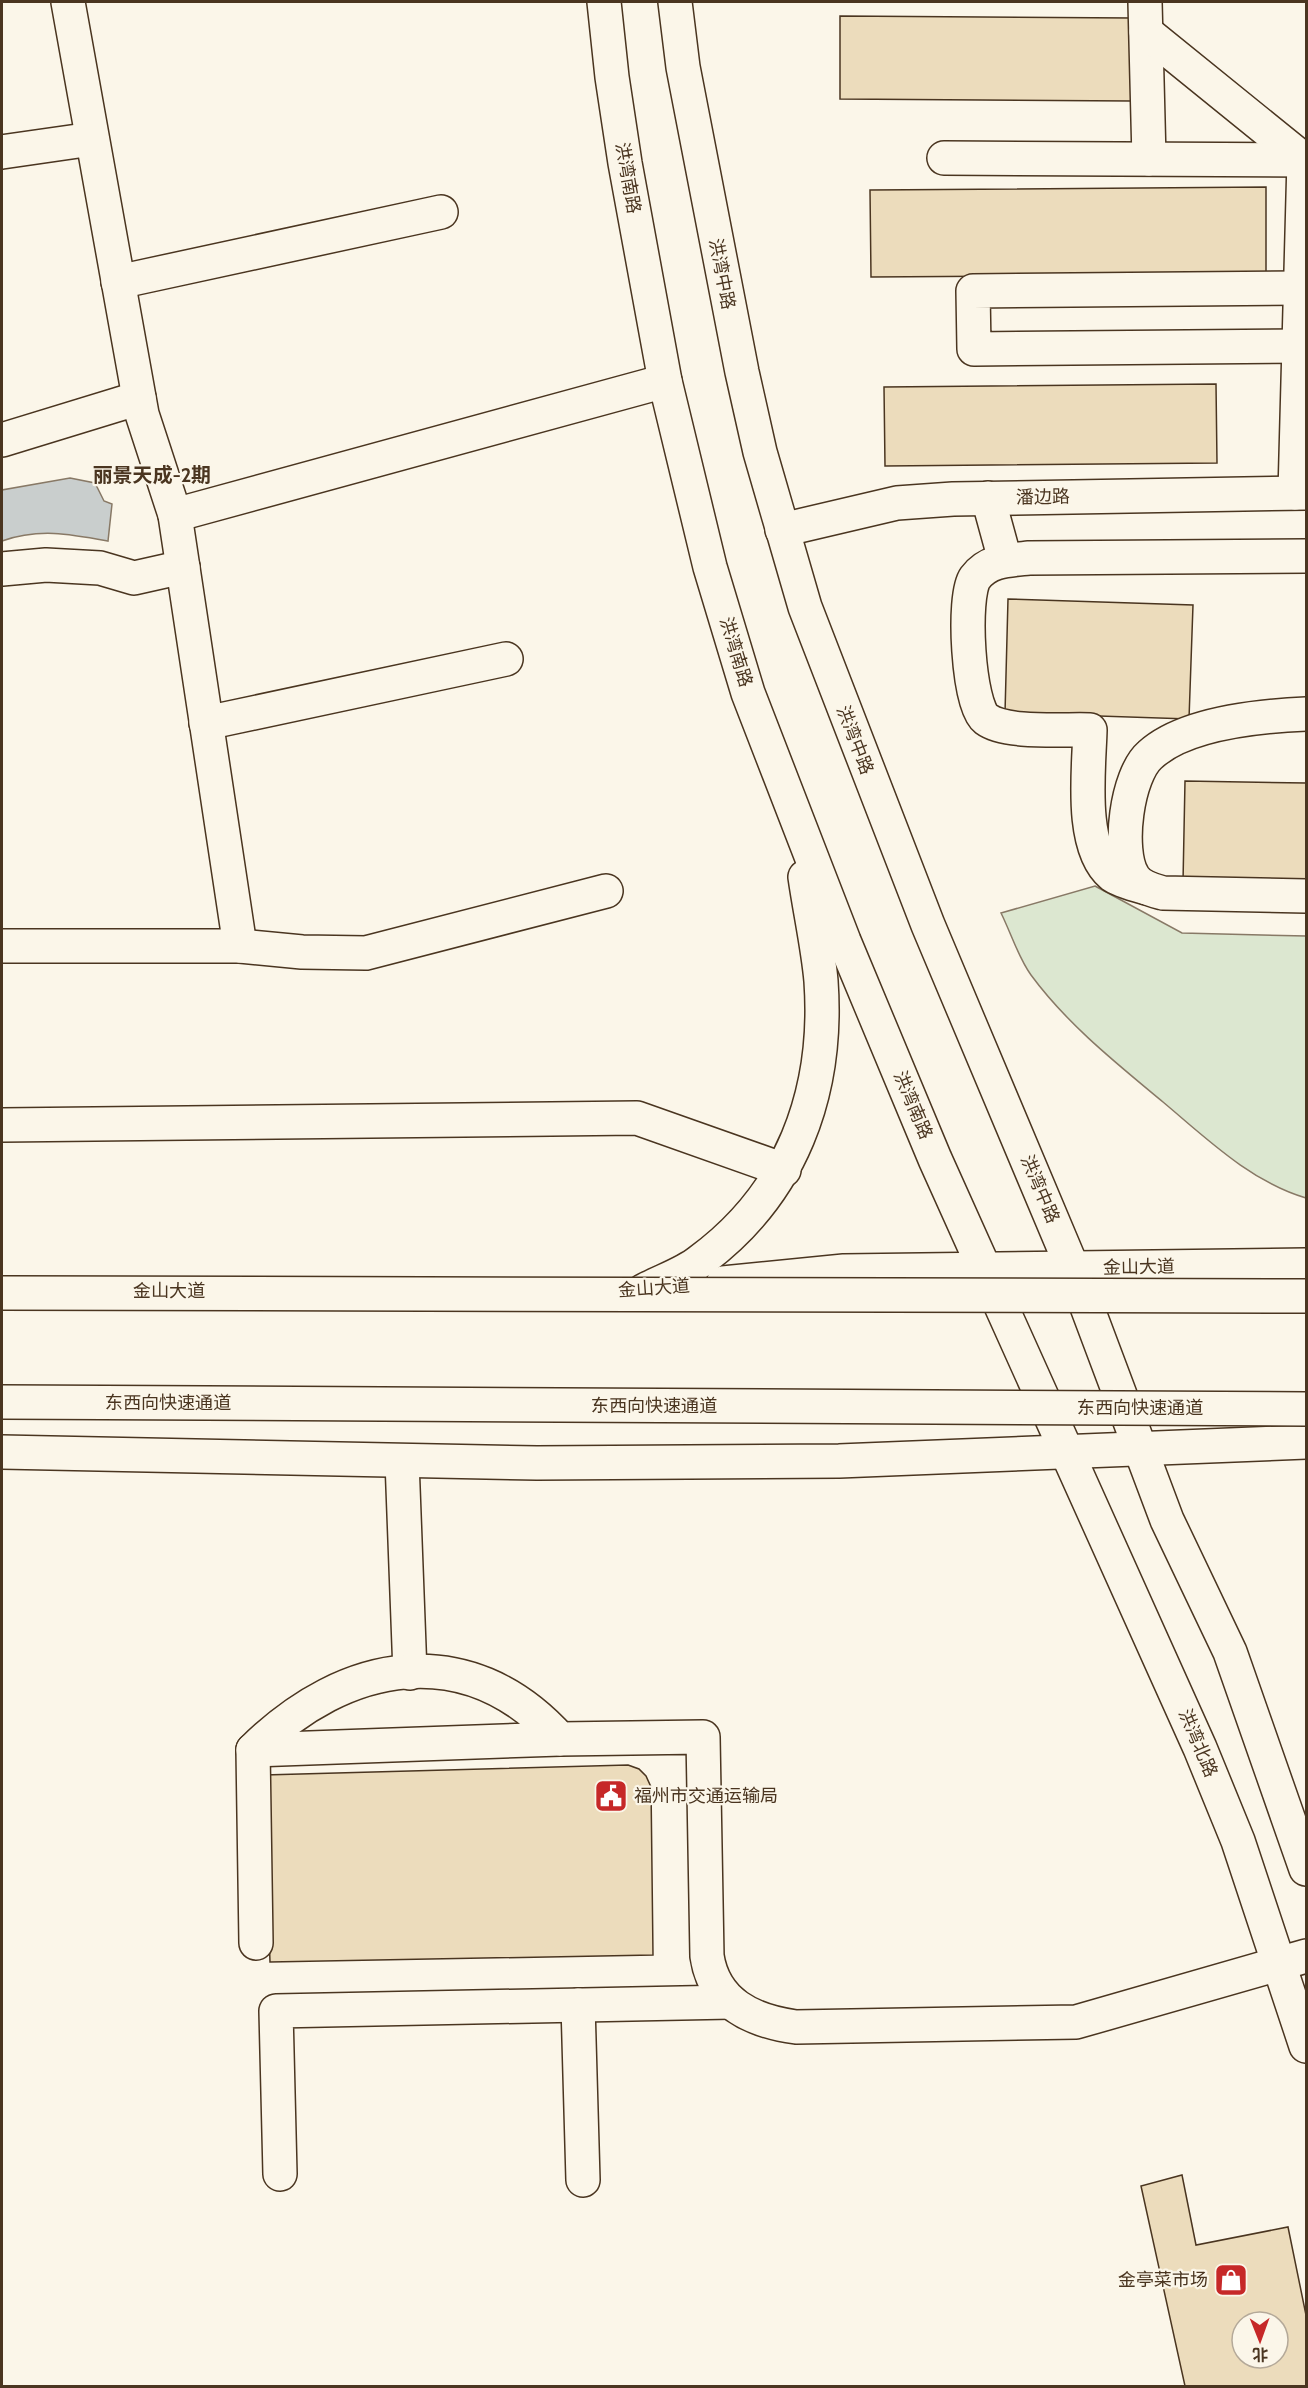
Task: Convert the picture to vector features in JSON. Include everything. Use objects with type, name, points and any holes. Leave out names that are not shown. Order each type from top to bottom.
[{"type":"main road","points":[[72,2],[92,139],[142,414],[175,514],[240,946]]},
{"type":"main road","name":"洪湾南路","points":[[604,2],[625,163],[665,381],[714,578],[748,693],[844,941],[984,1268],[1066,1450]]},
{"type":"main road","name":"洪湾中路","points":[[675,2],[685,78],[727,300],[760,452],[805,607],[879,804],[1072,1267],[1139,1447]]},
{"type":"main road","points":[[1145,17],[1149,159]]},
{"type":"main road","points":[[1145,17],[1305,160]]},
{"type":"main road","points":[[2,152],[92,139]]},
{"type":"main road","points":[[944,158],[1305,160]]},
{"type":"main road","points":[[1301,493],[1303,346],[1301,288],[1305,160]]},
{"type":"main road","points":[[118,282],[441,212]]},
{"type":"main road","points":[[1301,288],[973,291],[974,349],[1303,346]]},
{"type":"main road","points":[[175,514],[665,381]]},
{"type":"main road","points":[[2,440],[139,398]]},
{"type":"main road","name":"潘边路","points":[[782,530],[897,503],[988,498],[1301,493]]},
{"type":"main road","points":[[988,498],[1005,560]]},
{"type":"main road","points":[[1306,556],[1005,560],[986,566],[974,579],[969,600],[969,631],[976,703],[984,718],[1001,727],[1089,730],[1089,823],[1098,855],[1112,875],[1163,893],[1306,896]]},
{"type":"main road","points":[[2,570],[45,565],[100,568],[134,578],[183,567]]},
{"type":"main road","points":[[206,723],[506,659]]},
{"type":"main road","points":[[1147,888],[1133,877],[1126,861],[1125,838],[1131,791],[1138,771],[1149,755],[1190,733],[1249,720],[1306,714]]},
{"type":"main road","points":[[643,1291],[699,1263],[752,1216],[784,1170],[807,1117],[820,1053],[821,982],[796,819]]},
{"type":"main road","points":[[2,946],[240,946],[302,952],[366,953],[606,891]]},
{"type":"main road","points":[[2,1125],[637,1118],[784,1170]]},
{"type":"main road","name":"金山大道","points":[[2,1292],[643,1291],[844,1271],[1306,1265]]},
{"type":"main road","points":[[2,1292],[1306,1296]]},
{"type":"main road","name":"东西向快速通道","points":[[2,1402],[1306,1409]]},
{"type":"main road","points":[[2,1452],[402,1461],[839,1461],[1306,1442]]},
{"type":"main road","points":[[1139,1447],[1167,1520],[1230,1652],[1306,1869]]},
{"type":"main road","name":"洪湾北路","points":[[1066,1450],[1200,1748],[1238,1841],[1293,1960],[1306,2046]]},
{"type":"main road","points":[[402,1461],[410,1673]]},
{"type":"main road","points":[[256,1943],[253,1750],[291,1716],[341,1686],[367,1678],[410,1673],[470,1677],[497,1688],[521,1702],[560,1739]]},
{"type":"main road","points":[[253,1750],[560,1739],[703,1737],[707,1956],[710,1974],[718,1989],[731,2002],[774,2025],[796,2027],[1058,2025],[1094,2018],[1293,1960]]},
{"type":"main road","points":[[280,2174],[276,2011],[731,2002]]},
{"type":"main road","points":[[578,2005],[583,2180]]},
{"type":"green space","points":[[1095,886],[1182,933],[1306,936],[1306,1198],[1266,1181],[1230,1158],[1093,1042],[1060,1010],[1026,968],[1001,913]]},
{"type":"shaded area","points":[[70,478],[95,483],[104,501],[112,504],[108,541],[68,534],[42,533],[2,541],[2,490]]},
{"type":"building","points":[[840,16],[1132,18],[1131,101],[840,99]]},
{"type":"building","points":[[1266,187],[1266,274],[871,277],[870,190]]},
{"type":"building","points":[[1216,384],[1217,463],[885,466],[884,387]]},
{"type":"building","points":[[1008,599],[1193,605],[1189,719],[1005,713]]},
{"type":"building","points":[[1185,781],[1306,783],[1306,885],[1183,882]]},
{"type":"building","points":[[628,1765],[639,1769],[646,1776],[651,1787],[653,1955],[270,1962],[264,1775]]},
{"type":"building","name":"金亭菜市场","points":[[1182,2175],[1196,2245],[1288,2227],[1306,2315],[1306,2386],[1185,2386],[1141,2186]]},
{"type":"place","name":"福州市交通运输局","points":[[611,1796]]},
{"type":"place","name":"金亭菜市场","points":[[1231,2280]]},
{"type":"district","name":"丽景天成-2期","points":[[152,475]]}]
